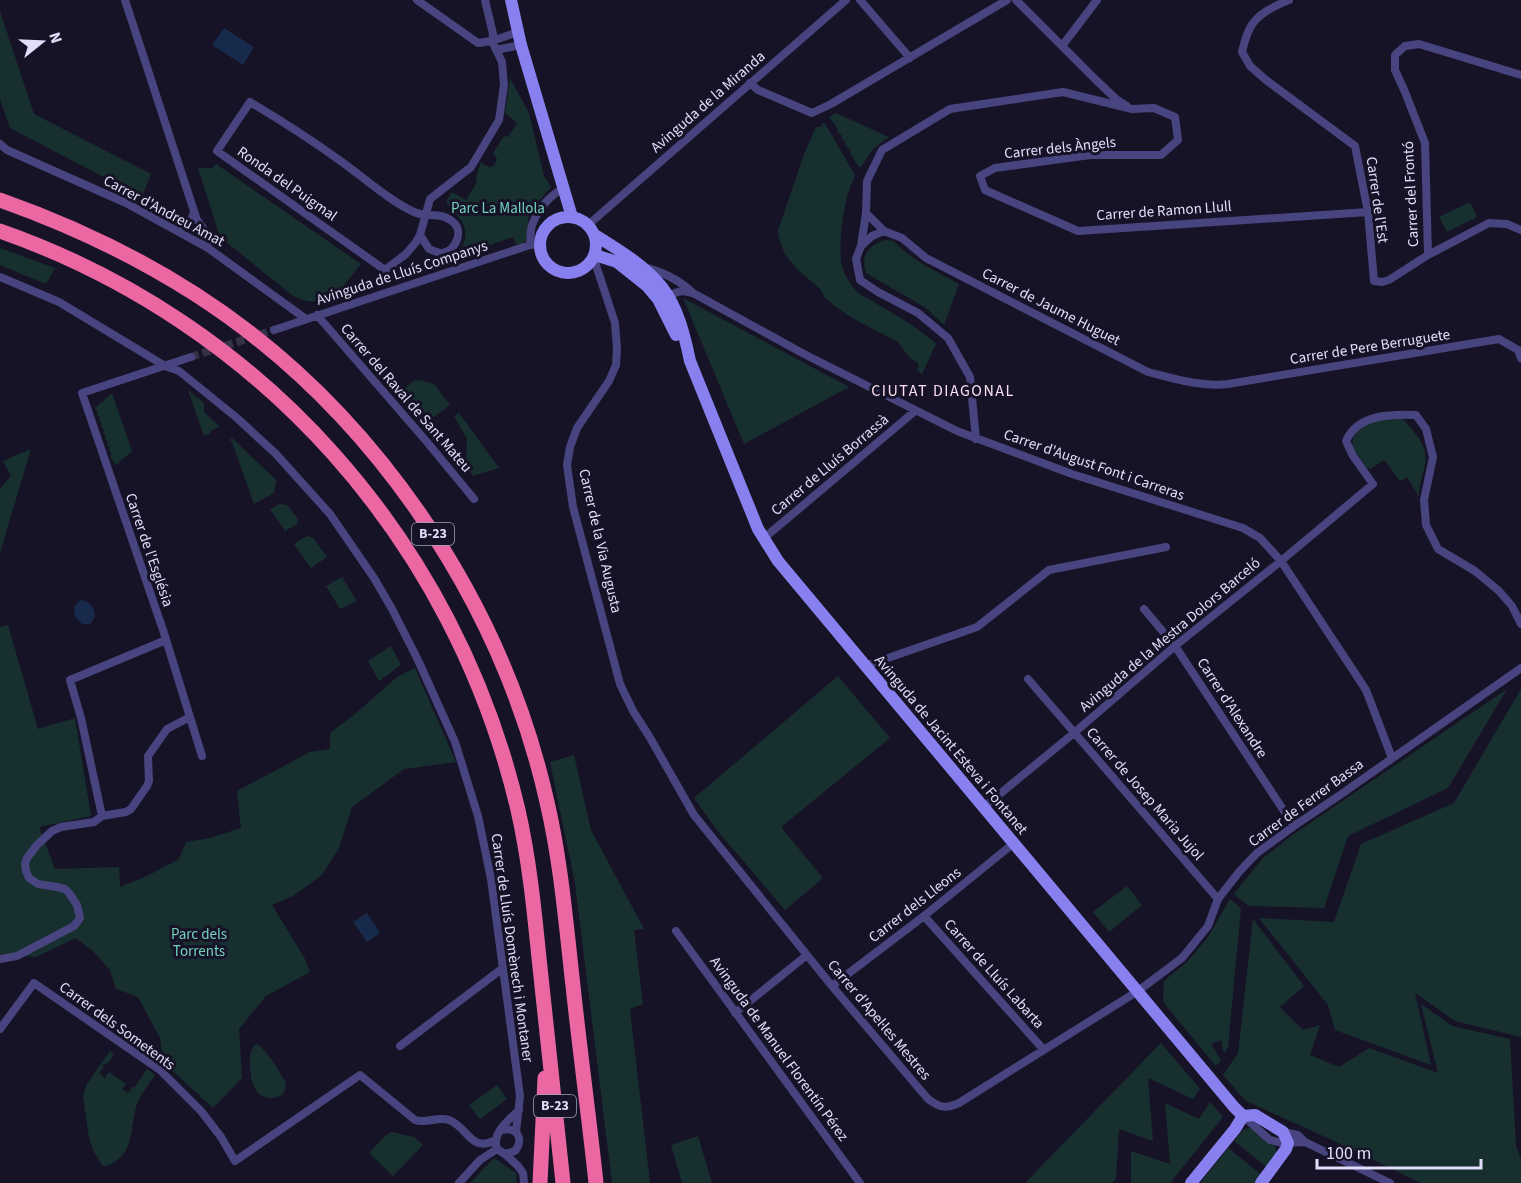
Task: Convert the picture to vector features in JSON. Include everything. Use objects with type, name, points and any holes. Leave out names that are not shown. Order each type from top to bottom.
[{"type":"highway","name":"B-23","points":[[0,200],[113,247],[195,294],[257,339],[319,393],[355,431],[404,491],[440,544],[500,656],[531,743],[547,801],[566,917],[596,1183]]},
{"type":"highway","name":"B-23","points":[[0,231],[94,270],[178,319],[270,389],[335,454],[365,491],[432,590],[464,651],[489,712],[518,808],[525,842],[563,1183]]},
{"type":"highway","points":[[540,1183],[547,1030]]},
{"type":"street","points":[[125,0],[208,248]]},
{"type":"street","points":[[417,0],[478,42],[492,41],[518,32]]},
{"type":"street","points":[[420,235],[429,249],[441,253],[452,248],[459,237],[456,225],[446,216],[427,214],[430,199],[471,168],[499,120],[504,85],[502,62],[492,41],[493,34],[485,0]]},
{"type":"street","points":[[511,0],[520,45],[572,217]]},
{"type":"street","name":"Avinguda de la Miranda","points":[[592,230],[750,83],[846,0]]},
{"type":"street","points":[[860,0],[910,58]]},
{"type":"street","points":[[750,83],[758,90],[812,113],[1007,0]]},
{"type":"street","points":[[1016,0],[1116,99],[1132,110]]},
{"type":"street","points":[[1062,46],[1097,0]]},
{"type":"street","points":[[1263,14],[1273,0]]},
{"type":"street","points":[[1263,14],[1289,0]]},
{"type":"street","name":"Carrer de l'Est","points":[[1263,14],[1250,27],[1242,52],[1250,66],[1355,146],[1368,212],[1374,281],[1389,280],[1428,255]]},
{"type":"street","name":"Carrer del Frontó","points":[[1428,255],[1425,143],[1395,70],[1395,55],[1405,46],[1419,44],[1521,75]]},
{"type":"street","points":[[496,50],[520,45]]},
{"type":"street","points":[[976,439],[970,377],[948,338],[918,313],[860,280],[856,259],[861,246],[866,213],[867,181],[882,150],[950,109],[1063,92],[1132,110]]},
{"type":"street","name":"Ronda del Puigmal","points":[[250,102],[313,141],[394,200],[416,213],[427,214],[420,235],[406,254],[385,270],[217,151],[250,102]]},
{"type":"street","name":"Carrer dels Àngels","points":[[980,176],[995,168],[1090,155],[1161,155],[1178,140],[1175,117],[1154,108],[1132,110]]},
{"type":"street","name":"Carrer d'Andreu Amat","points":[[0,144],[7,150],[126,203],[195,240],[306,319]]},
{"type":"street","name":"Carrer de Ramon Llull","points":[[980,176],[985,190],[1078,231],[1368,212]]},
{"type":"street","points":[[535,244],[550,223],[572,217],[581,220],[592,230],[597,245],[594,257],[581,271],[572,274],[563,273],[555,270],[545,261],[535,244],[531,228],[538,213],[552,195],[564,188]]},
{"type":"street","name":"Carrer de Jaume Huguet","points":[[866,213],[884,231],[902,238],[926,258],[1148,372],[1185,382],[1215,385]]},
{"type":"street","points":[[179,231],[196,215]]},
{"type":"street","points":[[195,240],[196,215]]},
{"type":"street","points":[[1428,255],[1489,223],[1507,224],[1521,230]]},
{"type":"street","name":"Avinguda de Jacint Esteva i Fontanet","points":[[592,230],[641,266],[662,287],[672,303],[690,361]]},
{"type":"street","points":[[861,246],[872,236],[884,231]]},
{"type":"street","name":"Avinguda de Lluís Companys","points":[[274,330],[535,244]]},
{"type":"street","name":"Avinguda de Jacint Esteva i Fontanet","points":[[594,257],[617,262],[647,286],[658,299],[690,361],[758,529],[778,561],[1243,1116]]},
{"type":"street","name":"Carrer de la Via Augusta","points":[[594,257],[615,323],[616,365],[609,381],[577,428],[570,447],[567,465],[573,507],[620,684],[633,711],[663,761]]},
{"type":"street","name":"Carrer d'August Font i Carreras","points":[[641,266],[656,270],[804,354],[915,411],[976,439],[1072,474],[1243,528],[1260,538],[1281,561],[1366,690],[1392,758]]},
{"type":"street","name":"Carrer de Lluís Domènech i Montaner","points":[[0,277],[59,302],[165,366],[179,371],[237,418],[276,454],[330,514],[374,578],[417,658],[454,741],[478,816],[491,879],[520,1096],[516,1132]]},
{"type":"street","points":[[672,303],[671,296],[676,292],[693,293]]},
{"type":"street","name":"Carrer del Raval de Sant Mateu","points":[[317,315],[474,499]]},
{"type":"street","name":"Carrer de Pere Berruguete","points":[[1215,385],[1499,339],[1518,350],[1521,358]]},
{"type":"street","points":[[165,366],[191,357]]},
{"type":"street","name":"Carrer de l'Església","points":[[165,366],[82,393],[166,640],[202,756]]},
{"type":"street","name":"Carrer de Lluís Borrassà","points":[[763,539],[915,411]]},
{"type":"street","name":"Avinguda de la Mestra Dolors Barceló","points":[[984,807],[1175,646],[1373,484],[1353,456],[1346,441],[1355,427],[1374,417],[1394,414],[1416,415],[1426,429],[1433,457],[1424,500],[1426,525],[1438,549],[1475,571],[1499,591],[1512,606],[1521,624]]},
{"type":"street","points":[[865,666],[977,627],[1049,570],[1166,547]]},
{"type":"street","name":"Carrer d'Alexandre","points":[[1144,609],[1175,646],[1294,826]]},
{"type":"street","points":[[102,816],[81,718],[70,680],[166,640]]},
{"type":"street","name":"Carrer de Ferrer Bassa","points":[[1138,991],[1182,958],[1208,926],[1218,898],[1257,853],[1521,668]]},
{"type":"street","name":"Carrer de Josep Maria Jujol","points":[[1028,679],[1218,898]]},
{"type":"street","points":[[0,959],[17,956],[78,922],[80,914],[77,905],[65,889],[33,882],[29,878],[26,871],[27,858],[31,852],[52,831],[61,827],[94,822],[102,816],[126,812],[135,805],[149,781],[148,756],[168,729],[190,717]]},
{"type":"street","name":"Carrer d'Apel·les Mestres","points":[[663,761],[694,815],[832,986],[935,1105],[948,1108],[959,1103],[1138,991]]},
{"type":"street","name":"Carrer dels Lleons","points":[[832,986],[1014,843]]},
{"type":"street","name":"Carrer de Lluís Labarta","points":[[924,916],[1043,1049]]},
{"type":"street","name":"Avinguda de Manuel Florentín Pérez","points":[[676,931],[860,1183]]},
{"type":"street","points":[[735,1013],[807,955]]},
{"type":"street","points":[[400,1046],[503,968]]},
{"type":"street","name":"Carrer dels Sometents","points":[[0,1029],[34,983],[160,1070],[201,1111],[221,1137],[235,1161],[360,1075],[415,1120],[447,1119],[478,1144],[496,1145]]},
{"type":"street","points":[[519,1110],[496,1135],[496,1145],[518,1166],[523,1173],[524,1183]]},
{"type":"street","points":[[1191,1183],[1243,1116],[1255,1115],[1286,1137],[1305,1142],[1390,1183]]},
{"type":"street","points":[[500,1131],[506,1129],[516,1132],[520,1142],[515,1151],[505,1154]]},
{"type":"street","points":[[1261,1183],[1286,1149],[1286,1137]]},
{"type":"street","points":[[459,1183],[496,1145]]},
{"type":"green space","points":[[0,11],[34,114],[151,174],[142,197],[10,128],[0,99]]},
{"type":"green space","name":"Parc La Mallola","points":[[510,78],[529,113],[544,176],[551,187],[529,213],[526,242],[516,245],[513,237],[464,254],[462,247],[465,240],[464,228],[446,202],[452,192],[466,200],[477,182],[476,177],[481,162],[489,167],[494,166],[497,159],[493,153],[504,136],[508,137],[517,123],[505,113]]},
{"type":"green space","points":[[836,113],[889,137],[874,148],[860,168],[829,117]]},
{"type":"green space","points":[[824,122],[855,175],[847,195],[842,227],[843,270],[859,293],[910,324],[936,344],[922,374],[917,370],[919,364],[908,356],[898,342],[854,319],[825,298],[821,290],[797,269],[785,254],[780,242],[778,231],[804,154],[816,127],[821,127]]},
{"type":"green space","points":[[216,164],[361,264],[333,299],[312,302],[292,295],[220,237],[198,168],[213,168]]},
{"type":"green space","points":[[1470,202],[1477,217],[1447,232],[1439,217]]},
{"type":"green space","points":[[885,240],[893,241],[924,265],[959,284],[944,325],[926,308],[866,273],[864,261],[867,252],[874,245]]},
{"type":"green space","points":[[0,248],[55,268],[46,284],[0,265]]},
{"type":"green space","points":[[683,298],[849,387],[744,444]]},
{"type":"green space","points":[[420,380],[434,384],[450,405],[428,421],[403,390],[413,381]]},
{"type":"green space","points":[[188,390],[204,403],[204,412],[220,427],[210,431],[210,434],[204,436]]},
{"type":"green space","points":[[112,393],[132,451],[116,465],[110,456],[112,454],[95,408]]},
{"type":"green space","points":[[459,413],[499,468],[473,476],[466,465],[467,439],[454,416]]},
{"type":"green space","points":[[1399,416],[1417,436],[1425,451],[1419,497],[1407,477],[1400,481],[1384,460],[1370,469],[1365,467],[1352,446],[1353,439],[1361,428],[1376,421]]},
{"type":"green space","points":[[232,438],[276,480],[274,493],[254,504],[230,440]]},
{"type":"green space","points":[[31,449],[0,553],[0,489],[11,476],[3,461]]},
{"type":"green space","points":[[280,504],[287,505],[298,519],[297,524],[285,531],[270,509]]},
{"type":"green space","points":[[307,536],[313,538],[327,557],[311,568],[294,544]]},
{"type":"green space","points":[[342,577],[357,601],[340,609],[326,586]]},
{"type":"green space","name":"Parc dels Torrents","points":[[8,625],[38,729],[75,718],[91,816],[39,827],[55,869],[119,867],[120,887],[179,859],[186,842],[210,838],[241,828],[237,791],[310,752],[330,749],[330,733],[397,677],[415,668],[456,762],[404,769],[352,807],[339,848],[322,875],[293,896],[272,905],[305,959],[310,972],[266,996],[239,1029],[242,1078],[213,1108],[163,1062],[160,1038],[138,997],[116,989],[110,970],[94,952],[76,938],[36,957],[0,954],[0,627]]},
{"type":"green space","points":[[391,646],[401,665],[379,681],[368,661]]},
{"type":"green space","points":[[838,676],[890,738],[781,827],[823,878],[785,910],[716,829],[694,798]]},
{"type":"green space","points":[[1507,689],[1448,788],[1348,836],[1324,908],[1249,906],[1234,894],[1262,859],[1291,836]]},
{"type":"green space","points":[[1521,689],[1521,1037],[1455,1021],[1415,993],[1431,1065],[1335,1030],[1328,1005],[1259,918],[1334,922],[1361,844],[1454,803]]},
{"type":"green space","points":[[574,755],[591,830],[644,929],[634,930],[643,1004],[630,1009],[650,1183],[612,1183],[575,883],[550,762]]},
{"type":"green space","points":[[1127,886],[1142,905],[1109,932],[1093,912]]},
{"type":"green space","points":[[1230,899],[1241,908],[1228,1047],[1224,1054],[1221,1040],[1211,1044],[1221,1060],[1216,1066],[1163,1002],[1164,981],[1188,961],[1208,937]]},
{"type":"green space","points":[[1253,919],[1304,986],[1280,1007],[1303,1030],[1320,1025],[1310,1055],[1339,1067],[1369,1048],[1438,1073],[1421,1004],[1452,1026],[1510,1039],[1516,1146],[1521,1159],[1521,1183],[1421,1183],[1246,1101],[1223,1075],[1238,1053]]},
{"type":"green space","points":[[1161,1043],[1200,1089],[1193,1099],[1148,1078],[1153,1141],[1119,1129],[1116,1179],[1112,1183],[1025,1183]]},
{"type":"green space","points":[[256,1044],[268,1055],[285,1081],[284,1092],[276,1098],[265,1097],[253,1085],[250,1057]]},
{"type":"green space","points":[[110,1051],[114,1054],[108,1063],[102,1066],[104,1067],[99,1073],[105,1078],[109,1072],[126,1084],[122,1089],[128,1093],[147,1069],[155,1075],[137,1104],[127,1148],[116,1161],[106,1166],[102,1165],[94,1152],[89,1138],[83,1096],[87,1084]]},
{"type":"green space","points":[[497,1085],[507,1099],[480,1119],[469,1105]]},
{"type":"green space","points":[[1210,1102],[1223,1117],[1170,1183],[1131,1183],[1131,1151],[1170,1164],[1165,1103],[1199,1119]]},
{"type":"green space","points":[[1250,1128],[1276,1148],[1277,1154],[1268,1168],[1234,1141],[1244,1129]]},
{"type":"green space","points":[[392,1132],[414,1137],[423,1145],[393,1176],[369,1153],[386,1135]]},
{"type":"green space","points":[[698,1136],[712,1183],[682,1183],[671,1145]]},
{"type":"green space","points":[[1228,1148],[1263,1176],[1258,1183],[1200,1183]]},
{"type":"green space","points":[[494,1158],[516,1173],[517,1183],[470,1183]]},
{"type":"water","points":[[224,28],[254,47],[243,65],[212,45]]},
{"type":"water","points":[[80,600],[89,603],[94,610],[95,617],[90,624],[82,624],[75,617],[74,607]]},
{"type":"water","points":[[367,913],[380,933],[367,942],[353,922]]},
{"type":"tunnel","points":[[191,357],[274,330]]},
{"type":"district","name":"CIUTAT DIAGONAL","points":[[943,391]]}]
